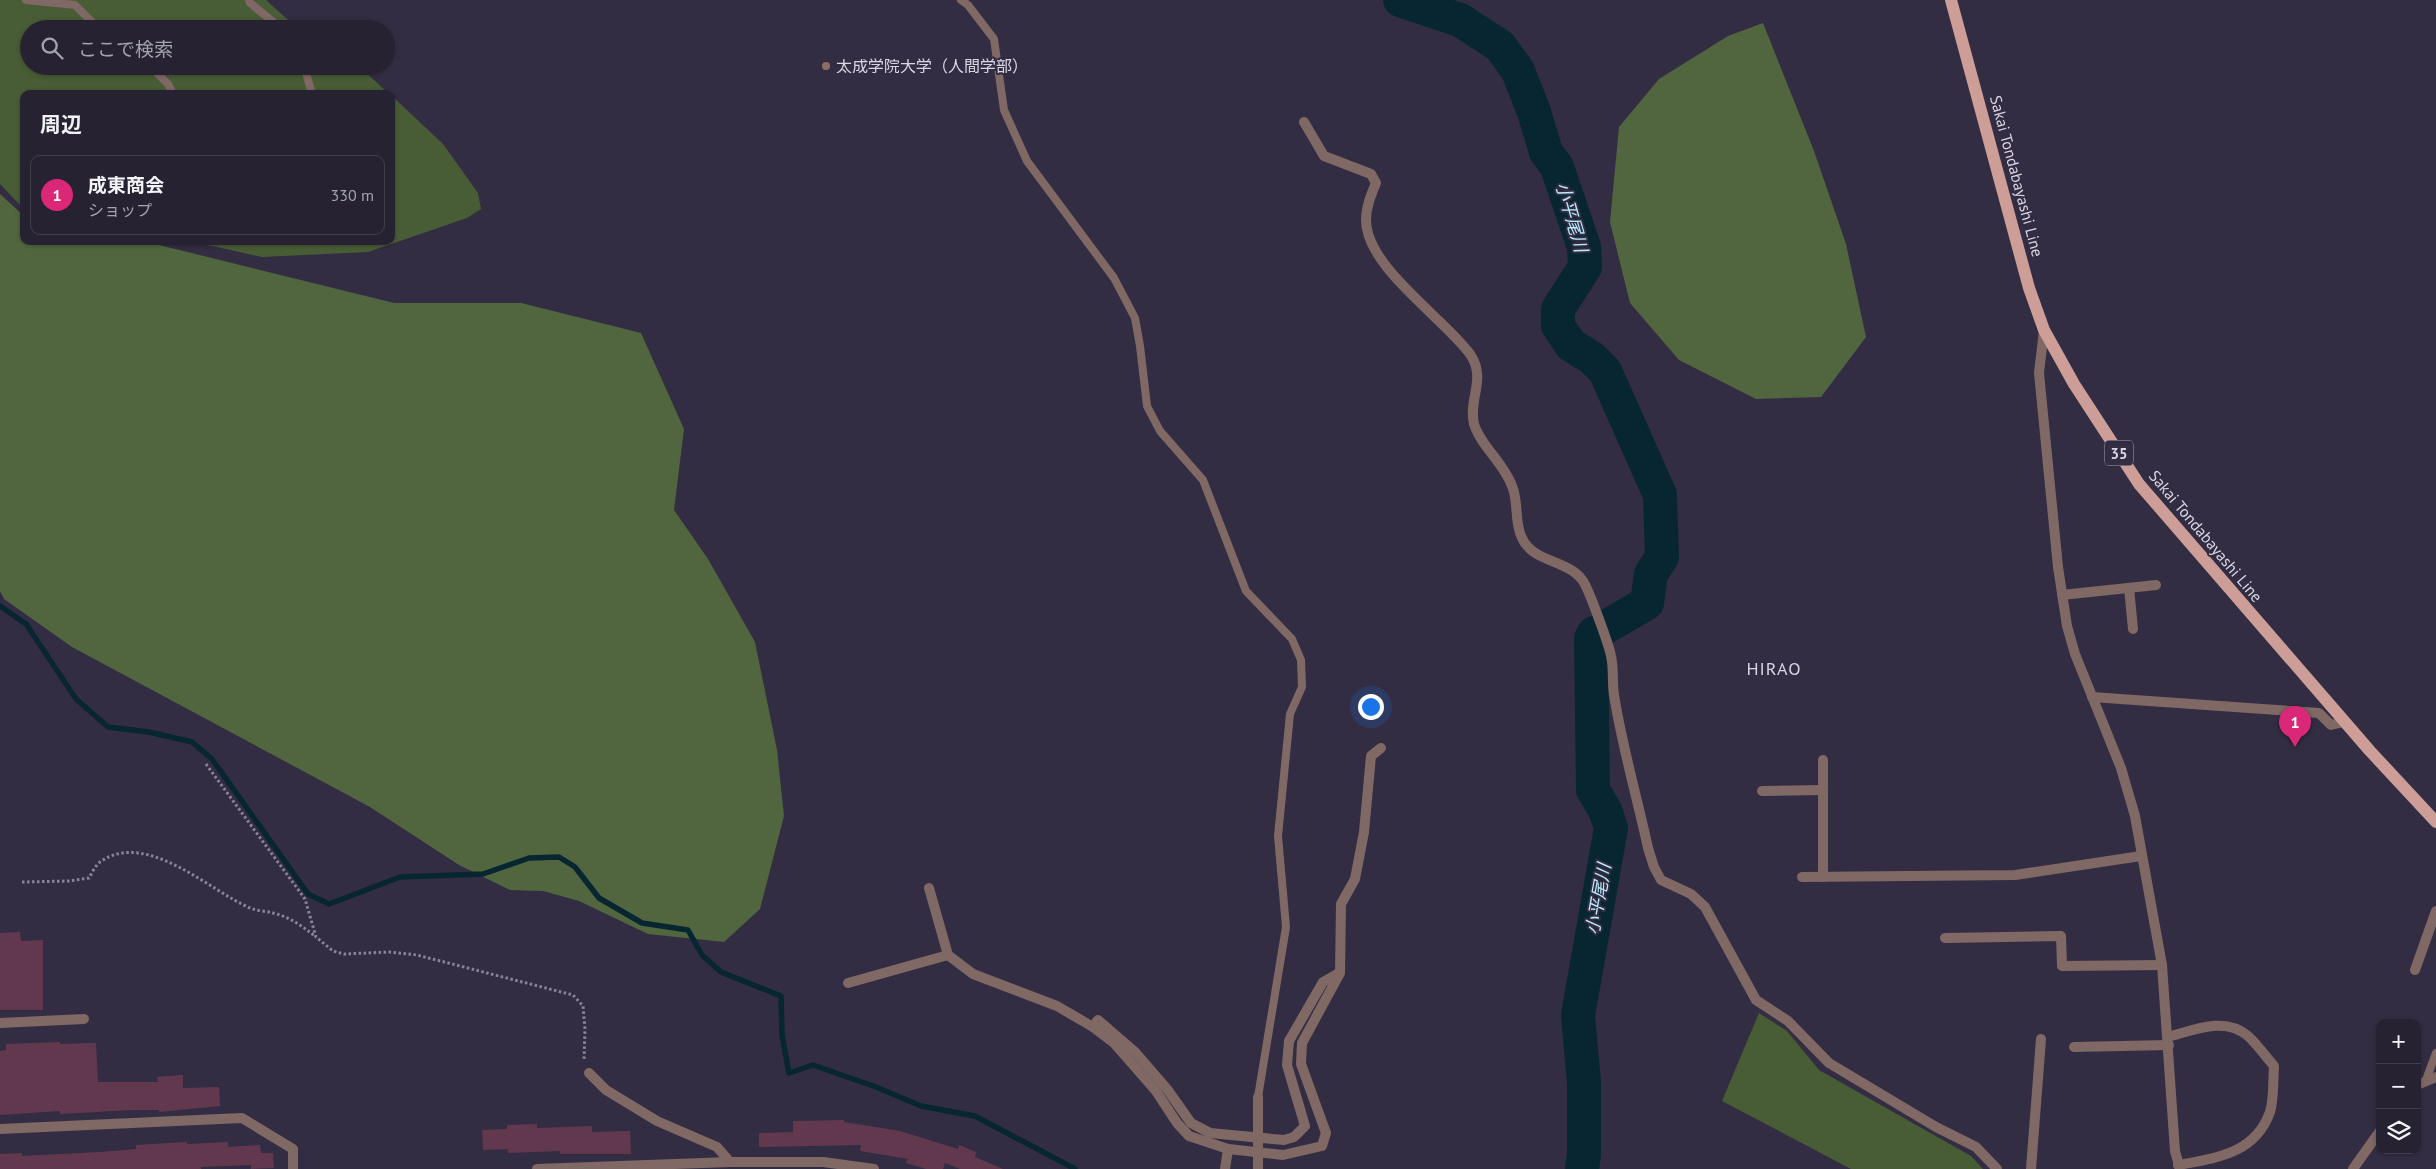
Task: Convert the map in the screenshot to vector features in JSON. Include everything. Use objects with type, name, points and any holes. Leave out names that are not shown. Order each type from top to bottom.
[{"type":"main road","name":"Sakai Tondabayashi Line","points":[[1951,0],[2029,288],[2044,330],[2074,384],[2139,484],[2344,722],[2436,822]]},
{"type":"street","points":[[1304,122],[1324,156],[1371,174],[1376,183],[1367,206],[1366,222],[1374,248],[1391,273],[1470,354],[1479,375],[1473,401],[1474,424],[1480,436],[1503,467],[1513,487],[1521,538],[1533,553],[1568,567],[1583,581],[1612,656],[1614,694],[1648,848],[1654,867],[1662,880],[1691,894],[1705,907],[1756,1000],[1788,1021],[1828,1063],[1936,1127],[1976,1147],[1997,1169]]},
{"type":"street","points":[[2044,330],[2039,373],[2062,595],[2070,636],[2121,768],[2135,816],[2162,965],[2169,1041],[2179,1167],[2219,1157],[2242,1147],[2259,1136],[2270,1111],[2274,1066],[2247,1035],[2228,1026],[2215,1025],[2169,1041],[2074,1047]]},
{"type":"street","points":[[2062,595],[2156,585]]},
{"type":"street","points":[[2129,588],[2133,629]]},
{"type":"street","points":[[2092,697],[2319,713],[2330,725],[2344,722]]},
{"type":"street","points":[[930,888],[948,955],[973,974],[1057,1006],[1093,1027],[1114,1043],[1136,1066],[1189,1136],[1228,1152],[1283,1155],[1322,1146],[1326,1133],[1301,1064],[1302,1043],[1340,973],[1341,904],[1355,879],[1364,832],[1371,756],[1381,748]]},
{"type":"street","points":[[1823,760],[1823,877]]},
{"type":"street","points":[[1762,790],[1823,790]]},
{"type":"street","points":[[1802,877],[2015,876],[2141,856]]},
{"type":"street","points":[[2415,970],[2436,911]]},
{"type":"street","points":[[1945,938],[2061,936],[2062,966],[2162,965]]},
{"type":"street","points":[[848,983],[948,955]]},
{"type":"street","points":[[1093,1027],[1098,1020],[1135,1052],[1167,1089],[1191,1123],[1210,1133],[1258,1141],[1284,1140],[1294,1137],[1306,1126],[1287,1066],[1289,1041],[1323,982],[1340,973]]},
{"type":"street","points":[[0,1022],[84,1019]]},
{"type":"street","points":[[2030,1169],[2042,1039]]},
{"type":"street","points":[[588,1072],[606,1090],[657,1121],[717,1147],[730,1162]]},
{"type":"street","points":[[1258,1097],[1258,1169]]},
{"type":"street","points":[[0,1129],[242,1118],[292,1149],[293,1169]]},
{"type":"street","points":[[2353,1169],[2376,1137]]},
{"type":"street","points":[[1225,1169],[1228,1152]]},
{"type":"street","points":[[537,1169],[730,1162],[823,1165],[874,1169]]},
{"type":"lane","points":[[26,0],[76,5],[90,20]]},
{"type":"lane","points":[[249,0],[272,20]]},
{"type":"lane","points":[[961,0],[968,5],[994,39],[1004,110],[1027,161],[1114,278],[1135,318],[1147,406],[1160,430],[1203,480],[1246,592],[1292,639],[1302,660],[1302,687],[1290,714],[1278,836],[1286,927],[1258,1097]]},
{"type":"lane","points":[[159,75],[172,90]]},
{"type":"lane","points":[[307,75],[311,90]]},
{"type":"lane","points":[[2426,1081],[2436,1053]]},
{"type":"path","points":[[206,764],[305,899],[316,937]]},
{"type":"path","points":[[22,882],[69,881],[88,878],[99,863],[114,856],[135,854],[163,859],[251,908],[275,913],[298,922],[333,952],[344,954],[389,952],[417,954],[573,995],[583,1006],[585,1029],[584,1064],[588,1072]]},
{"type":"green space","points":[[0,0],[266,0],[288,20],[20,20],[20,75],[369,75],[385,90],[20,90],[20,205],[0,184]]},
{"type":"green space","points":[[1763,23],[1814,151],[1846,244],[1866,337],[1821,397],[1756,399],[1679,360],[1630,303],[1610,222],[1619,127],[1659,79],[1728,36]]},
{"type":"green space","points":[[395,99],[443,144],[478,193],[481,209],[467,218],[395,243]]},
{"type":"green space","points":[[0,194],[20,212],[20,245],[159,245],[394,303],[521,303],[641,333],[684,429],[674,510],[708,559],[755,642],[777,750],[784,816],[760,909],[724,942],[648,934],[579,901],[543,891],[510,890],[459,865],[370,807],[72,647],[4,599],[0,591]]},
{"type":"green space","points":[[208,245],[388,245],[368,252],[262,257]]},
{"type":"green space","points":[[1759,1013],[1787,1031],[1819,1070],[1971,1156],[1983,1169],[1851,1169],[1722,1101]]},
{"type":"building","points":[[20,932],[21,941],[43,940],[43,1010],[0,1010],[0,933]]},
{"type":"building","points":[[60,1042],[60,1044],[96,1043],[98,1082],[158,1082],[157,1077],[183,1075],[183,1088],[219,1087],[220,1106],[159,1112],[159,1110],[132,1110],[60,1114],[60,1111],[0,1115],[0,1051],[6,1050],[6,1044]]},
{"type":"building","points":[[844,1120],[844,1122],[900,1131],[958,1149],[959,1145],[976,1152],[975,1157],[1003,1169],[960,1169],[945,1163],[943,1169],[926,1169],[906,1163],[908,1159],[860,1151],[861,1145],[759,1147],[759,1133],[793,1132],[793,1121]]},
{"type":"building","points":[[537,1124],[537,1128],[592,1126],[592,1132],[630,1131],[631,1154],[560,1154],[560,1151],[508,1153],[508,1149],[483,1150],[482,1130],[507,1129],[507,1125]]},
{"type":"building","points":[[187,1142],[187,1144],[228,1142],[228,1147],[260,1145],[261,1153],[273,1153],[274,1168],[251,1169],[251,1165],[201,1167],[201,1169],[0,1169],[0,1154],[22,1153],[22,1156],[100,1152],[136,1149],[136,1145]]},
{"type":"waterway","name":"小平尾川","points":[[1400,0],[1460,20],[1500,46],[1518,71],[1534,112],[1546,152],[1557,167],[1584,247],[1585,267],[1558,309],[1558,326],[1571,345],[1592,358],[1605,371],[1660,495],[1662,557],[1651,574],[1647,603],[1606,627]]},
{"type":"waterway","points":[[0,606],[26,624],[76,699],[108,727],[149,732],[192,742],[212,759],[308,894],[329,904],[400,877],[483,874],[529,858],[559,857],[575,867],[599,898],[642,923],[688,930],[702,955],[721,972],[781,996],[782,1035],[789,1073],[813,1065],[876,1087],[921,1106],[975,1116],[1075,1169]]},
{"type":"waterway","name":"小平尾川","points":[[1582,1169],[1584,1155],[1584,1082],[1578,1015],[1611,828],[1605,810],[1593,790],[1591,638],[1594,633]]},
{"type":"place","name":"太成学院大学（人間学部）","points":[[826,66]]},
{"type":"place","name":"成東商会","points":[[2295,747]]},
{"type":"district","name":"HIRAO","points":[[1774,668]]}]
